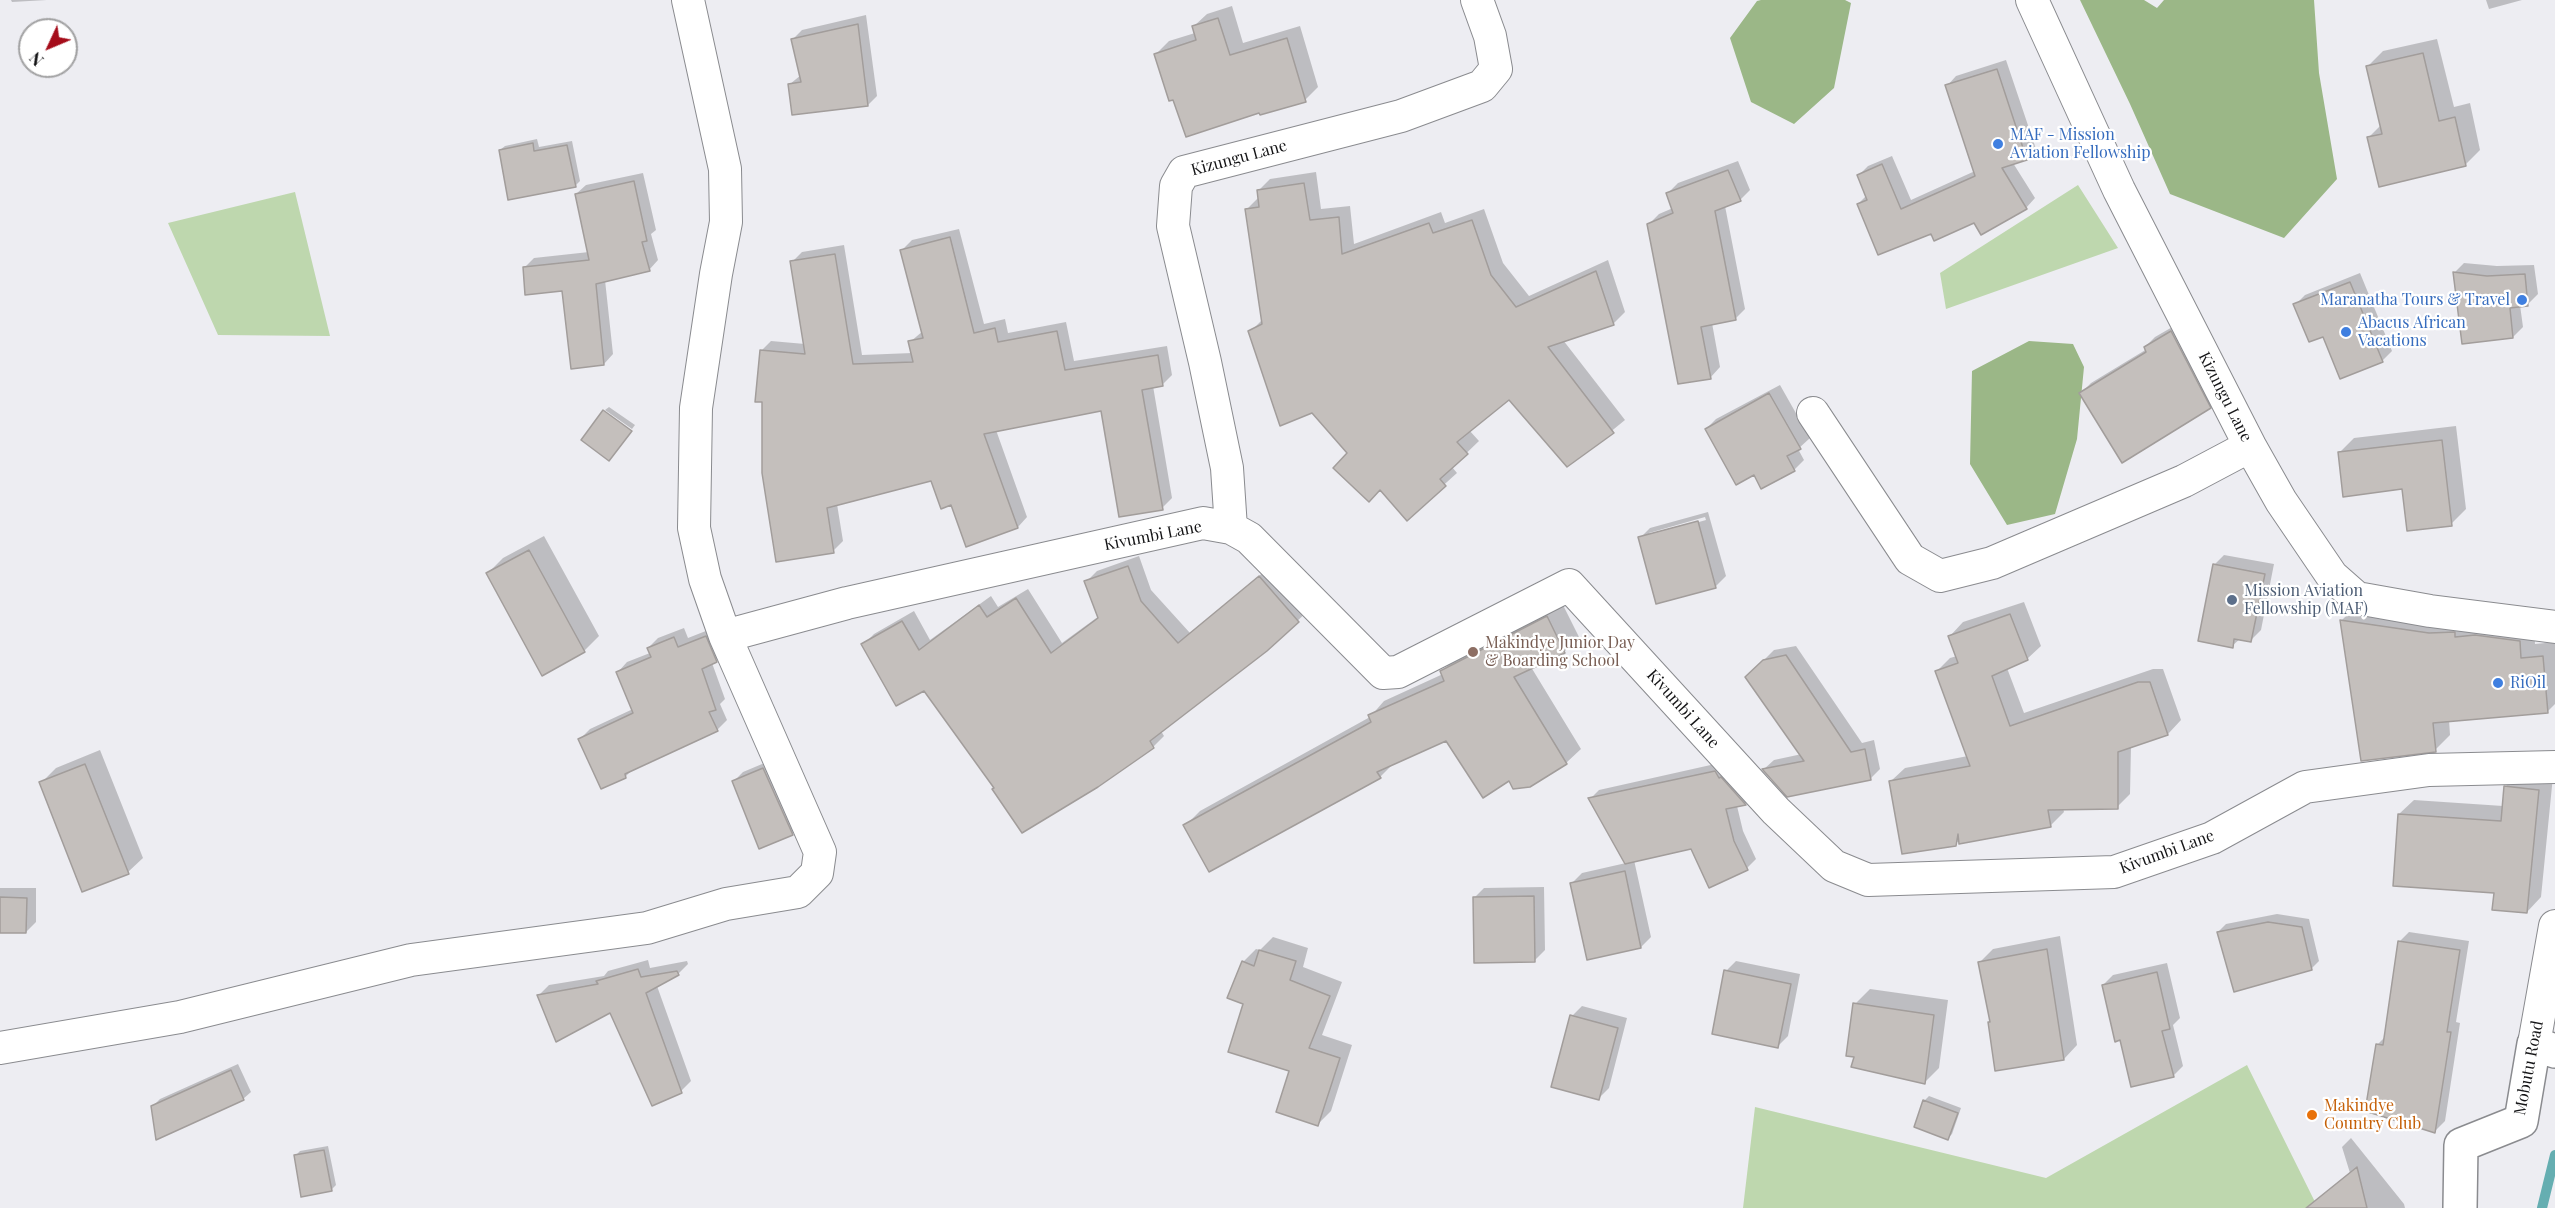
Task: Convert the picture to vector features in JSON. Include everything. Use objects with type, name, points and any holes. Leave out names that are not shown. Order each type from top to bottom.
[{"type":"street","points":[[0,1048],[180,1017],[411,960],[647,928],[726,904],[798,892],[817,873],[820,852],[725,636],[705,579],[694,528],[693,479],[696,408],[726,222],[725,169],[688,0]]},
{"type":"street","name":"Kizungu Lane","points":[[1231,528],[1227,468],[1173,225],[1176,186],[1184,172],[1401,116],[1482,86],[1496,69],[1490,36],[1477,0]]},
{"type":"street","name":"Kizungu Lane","points":[[2032,0],[2119,190],[2250,446],[2282,501],[2332,576],[2357,598],[2555,627]]},
{"type":"street","points":[[1814,413],[1911,559],[1940,576],[1992,563],[2184,481],[2250,446]]},
{"type":"street","name":"Kivumbi Lane","points":[[725,636],[847,603],[1203,523],[1231,528],[1249,538],[1383,673],[1398,672],[1569,585],[1776,811],[1834,866],[1868,880],[2114,872],[2212,838],[2305,787],[2429,770],[2555,767]]},
{"type":"street","name":"Mobutu Road","points":[[2460,1208],[2462,1145],[2521,1121],[2544,1047],[2555,926]]},
{"type":"green space","points":[[1845,0],[1851,3],[1834,88],[1794,124],[1751,102],[1730,38],[1757,1]]},
{"type":"green space","points":[[2080,0],[2144,0],[2157,8],[2164,0],[2314,0],[2319,73],[2337,179],[2284,238],[2170,194]]},
{"type":"green space","points":[[2078,185],[2118,248],[1946,309],[1940,273]]},
{"type":"green space","points":[[295,192],[330,336],[218,335],[168,223]]},
{"type":"green space","points":[[2029,341],[2073,344],[2084,367],[2077,439],[2055,514],[2007,525],[1970,464],[1972,371]]},
{"type":"green space","points":[[2247,1065],[2318,1208],[1743,1208],[1755,1107],[2046,1178]]},
{"type":"building","points":[[1218,18],[1230,55],[1287,38],[1306,102],[1260,115],[1259,113],[1186,137],[1173,100],[1169,101],[1154,54],[1196,40],[1192,26]]},
{"type":"building","points":[[858,24],[868,106],[792,115],[788,84],[801,82],[791,39]]},
{"type":"building","points":[[2423,53],[2439,121],[2455,117],[2466,166],[2379,187],[2367,137],[2382,134],[2366,66]]},
{"type":"building","points":[[1997,69],[2027,160],[2002,168],[2027,209],[1981,235],[1974,223],[1934,241],[1931,234],[1878,255],[1857,204],[1867,200],[1857,175],[1882,164],[1901,209],[1975,176],[1945,85]]},
{"type":"building","points":[[533,143],[534,151],[567,145],[576,187],[508,200],[499,150]]},
{"type":"building","points":[[1728,170],[1741,201],[1715,211],[1736,320],[1701,327],[1711,379],[1678,384],[1647,224],[1673,213],[1666,193]]},
{"type":"building","points":[[634,181],[647,241],[642,242],[650,271],[596,284],[604,365],[571,369],[562,291],[525,295],[523,267],[589,260],[575,194]]},
{"type":"building","points":[[1304,183],[1310,220],[1339,217],[1342,254],[1429,223],[1433,233],[1472,220],[1491,275],[1516,307],[1596,271],[1614,325],[1548,347],[1614,433],[1567,467],[1509,400],[1457,442],[1468,454],[1440,479],[1446,486],[1407,521],[1380,490],[1369,502],[1333,468],[1347,453],[1312,413],[1280,426],[1248,331],[1262,324],[1245,209],[1259,207],[1257,190]]},
{"type":"building","points":[[950,237],[974,333],[995,328],[998,342],[1057,331],[1065,370],[1158,355],[1163,386],[1142,390],[1163,510],[1119,517],[1101,411],[984,434],[1018,528],[966,547],[951,505],[941,509],[931,481],[827,508],[834,553],[776,562],[762,473],[762,402],[755,402],[760,350],[805,354],[790,261],[835,254],[853,364],[913,362],[908,341],[923,338],[900,250]]},
{"type":"building","points":[[2453,272],[2487,276],[2525,274],[2528,306],[2510,308],[2513,338],[2462,344]]},
{"type":"building","points":[[2350,282],[2383,362],[2340,379],[2323,337],[2309,342],[2293,304]]},
{"type":"building","points":[[2171,331],[2211,408],[2122,463],[2079,393],[2146,352],[2144,347]]},
{"type":"building","points":[[1769,393],[1801,449],[1787,456],[1795,471],[1761,489],[1754,475],[1736,485],[1705,429]]},
{"type":"building","points":[[603,410],[632,431],[609,461],[581,440]]},
{"type":"building","points":[[2442,440],[2452,526],[2407,531],[2402,489],[2343,497],[2338,452]]},
{"type":"building","points":[[1698,521],[1716,588],[1656,604],[1638,537]]},
{"type":"building","points":[[529,550],[585,652],[542,676],[486,573]]},
{"type":"building","points":[[2213,564],[2265,574],[2251,642],[2234,639],[2233,648],[2198,641]]},
{"type":"building","points":[[1128,566],[1141,601],[1178,643],[1259,576],[1299,622],[1267,651],[1150,741],[1154,748],[1098,787],[1022,833],[992,789],[994,788],[924,691],[896,706],[861,644],[902,621],[919,650],[979,605],[987,617],[1016,598],[1051,653],[1098,618],[1084,581]]},
{"type":"building","points":[[2010,614],[2028,660],[1992,676],[2010,726],[2138,682],[2150,682],[2168,735],[2118,752],[2118,809],[2048,810],[2051,827],[1959,844],[1958,834],[1956,846],[1902,854],[1889,781],[1970,766],[1935,671],[1958,663],[1948,636]]},
{"type":"building","points":[[1547,616],[1565,653],[1514,677],[1567,764],[1530,787],[1513,789],[1509,781],[1483,798],[1446,741],[1377,772],[1381,778],[1209,872],[1183,825],[1371,722],[1368,715],[1444,681],[1440,671]]},
{"type":"building","points":[[2340,620],[2429,633],[2455,632],[2455,637],[2475,635],[2520,641],[2521,658],[2543,656],[2548,713],[2433,723],[2436,752],[2361,761]]},
{"type":"building","points":[[706,636],[717,662],[702,669],[716,710],[709,712],[718,731],[625,774],[626,778],[601,789],[578,739],[633,713],[616,672],[651,657],[647,648],[674,637],[678,647]]},
{"type":"building","points":[[1786,655],[1851,752],[1865,749],[1871,780],[1787,797],[1762,769],[1804,761],[1745,677],[1763,660]]},
{"type":"building","points":[[85,764],[129,874],[82,892],[39,782]]},
{"type":"building","points":[[763,768],[793,835],[759,849],[732,781]]},
{"type":"building","points":[[1715,771],[1746,805],[1726,809],[1734,841],[1748,870],[1709,888],[1691,849],[1625,864],[1588,798]]},
{"type":"building","points":[[2504,786],[2539,790],[2527,913],[2492,910],[2494,893],[2393,886],[2398,814],[2501,821]]},
{"type":"building","points":[[1625,871],[1641,948],[1587,960],[1570,883]]},
{"type":"building","points":[[1534,896],[1535,962],[1474,963],[1473,897]]},
{"type":"building","points":[[0,897],[27,898],[26,933],[0,933]]},
{"type":"building","points":[[2268,922],[2302,927],[2312,970],[2234,992],[2217,932]]},
{"type":"building","points":[[2398,941],[2460,950],[2447,1032],[2451,1032],[2435,1133],[2365,1111],[2376,1044],[2383,1045]]},
{"type":"building","points":[[2047,949],[2064,1060],[1995,1071],[1988,1022],[1990,1022],[1978,962]]},
{"type":"building","points":[[1259,950],[1296,961],[1290,980],[1330,996],[1309,1048],[1340,1058],[1318,1126],[1276,1112],[1289,1071],[1228,1052],[1243,1004],[1227,998],[1242,961],[1254,966]]},
{"type":"building","points":[[638,969],[641,977],[677,971],[679,975],[646,993],[682,1093],[652,1106],[610,1013],[556,1042],[537,995],[598,984],[596,981]]},
{"type":"building","points":[[1724,970],[1791,984],[1778,1048],[1712,1034]]},
{"type":"building","points":[[2157,972],[2170,1029],[2162,1031],[2174,1077],[2131,1087],[2120,1040],[2115,1042],[2102,985]]},
{"type":"building","points":[[1853,1003],[1934,1015],[1925,1084],[1851,1067],[1854,1057],[1846,1056]]},
{"type":"building","points":[[1570,1015],[1618,1028],[1599,1100],[1551,1087]]},
{"type":"building","points":[[231,1070],[244,1100],[156,1140],[151,1106]]},
{"type":"building","points":[[1923,1100],[1958,1113],[1948,1140],[1914,1127]]},
{"type":"building","points":[[324,1150],[332,1191],[301,1197],[294,1155]]},
{"type":"building","points":[[2357,1167],[2367,1208],[2306,1208]]},
{"type":"waterway","points":[[2542,1208],[2555,1155]]},
{"type":"place","name":"MAF - Mission Aviation Fellowship","points":[[1998,144]]},
{"type":"place","name":"Maranatha Tours & Travel","points":[[2522,300]]},
{"type":"place","name":"Abacus African Vacations","points":[[2346,332]]},
{"type":"place","name":"Mission Aviation Fellowship (MAF)","points":[[2232,600]]},
{"type":"place","name":"Makindye Junior Day & Boarding School","points":[[1473,652]]},
{"type":"place","name":"RiOil","points":[[2498,683]]},
{"type":"place","name":"Makindye Country Club","points":[[2312,1115]]}]
